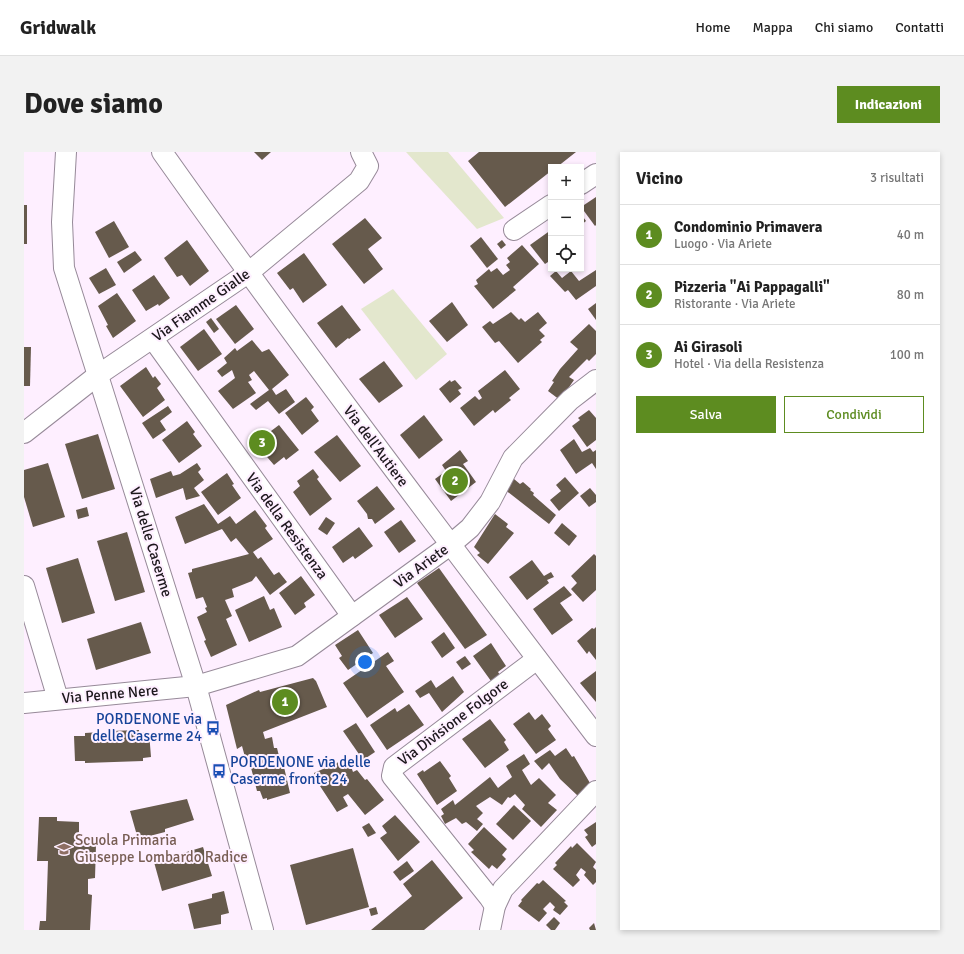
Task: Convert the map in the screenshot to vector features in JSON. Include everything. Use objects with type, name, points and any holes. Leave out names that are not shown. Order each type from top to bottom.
[{"type":"street","name":"Via delle Caserme","points":[[66,152],[62,222],[64,268],[196,686],[263,930]]},
{"type":"street","name":"Via dell'Autiere","points":[[162,152],[248,273],[450,545],[596,736]]},
{"type":"street","name":"Via Fiamme Gialle","points":[[24,433],[98,375],[248,273],[359,181],[365,159]]},
{"type":"street","points":[[584,182],[596,174]]},
{"type":"street","points":[[514,230],[548,207]]},
{"type":"street","name":"Via della Resistenza","points":[[153,339],[352,616]]},
{"type":"street","name":"Via Ariete","points":[[196,686],[297,656],[450,545],[470,528],[490,502],[513,458],[570,400],[595,383]]},
{"type":"street","points":[[24,586],[58,699]]},
{"type":"street","name":"Via Divisione Folgore","points":[[494,906],[489,897],[392,776],[394,767],[537,659]]},
{"type":"street","name":"Via Penne Nere","points":[[24,703],[196,686]]},
{"type":"street","points":[[490,930],[494,906],[503,888],[596,791]]},
{"type":"green space","points":[[406,152],[448,152],[504,218],[477,229]]},
{"type":"green space","points":[[393,289],[447,354],[416,380],[361,309]]},
{"type":"building","points":[[254,152],[271,152],[262,160]]},
{"type":"building","points":[[479,152],[576,152],[561,164],[548,164],[548,173],[505,207],[468,161]]},
{"type":"building","points":[[596,197],[595,226],[584,211],[584,205]]},
{"type":"building","points":[[24,205],[27,205],[27,244],[24,244]]},
{"type":"building","points":[[365,218],[382,238],[368,249],[383,269],[364,284],[332,244]]},
{"type":"building","points":[[114,221],[129,247],[109,258],[95,232]]},
{"type":"building","points":[[548,232],[548,262],[545,264],[530,245]]},
{"type":"building","points":[[481,237],[498,259],[487,268],[470,246]]},
{"type":"building","points":[[187,240],[209,271],[190,286],[182,275],[177,277],[164,258]]},
{"type":"building","points":[[502,240],[506,245],[501,249],[497,244]]},
{"type":"building","points":[[522,245],[539,264],[513,287],[516,290],[493,309],[474,286],[478,284],[476,280],[489,269],[491,272],[497,268],[503,275],[510,270],[506,265],[510,262],[507,258]]},
{"type":"building","points":[[135,251],[142,260],[124,273],[117,262]]},
{"type":"building","points":[[304,253],[327,285],[303,303],[293,288],[290,290],[277,273]]},
{"type":"building","points":[[106,268],[116,285],[99,294],[89,278]]},
{"type":"building","points":[[596,270],[596,286],[576,300],[568,290],[565,292],[550,276],[557,272],[562,278],[572,272],[579,281]]},
{"type":"building","points":[[154,275],[170,298],[159,306],[158,304],[146,311],[132,290]]},
{"type":"building","points":[[117,293],[136,321],[113,338],[106,326],[108,325],[98,306]]},
{"type":"building","points":[[452,302],[468,325],[447,342],[429,321]]},
{"type":"building","points":[[596,303],[596,320],[588,309]]},
{"type":"building","points":[[236,305],[254,329],[235,344],[216,319]]},
{"type":"building","points":[[342,305],[361,330],[336,348],[317,323]]},
{"type":"building","points":[[511,312],[519,320],[521,318],[525,322],[538,312],[547,323],[539,330],[545,336],[540,340],[542,342],[518,363],[499,341],[495,343],[482,327],[490,321],[493,324]]},
{"type":"building","points":[[211,318],[219,329],[214,333],[206,322]]},
{"type":"building","points":[[589,324],[596,331],[596,354],[589,361],[587,359],[569,377],[574,380],[560,400],[548,391],[554,382],[552,381],[560,369],[578,349],[570,342]]},
{"type":"building","points":[[204,329],[222,354],[198,371],[180,347]]},
{"type":"building","points":[[252,340],[262,352],[269,349],[289,375],[272,389],[276,395],[286,389],[295,402],[279,414],[268,401],[256,410],[250,404],[269,390],[254,371],[249,375],[252,380],[248,382],[256,393],[233,409],[218,391],[235,378],[232,370],[222,377],[217,371],[227,363],[224,358],[235,348],[237,351]]},
{"type":"building","points":[[24,347],[31,347],[30,386],[24,386]]},
{"type":"building","points":[[384,361],[403,386],[379,403],[359,379]]},
{"type":"building","points":[[146,367],[153,378],[155,376],[161,384],[157,388],[165,400],[143,417],[120,386]]},
{"type":"building","points":[[505,370],[520,389],[509,398],[511,400],[495,413],[493,410],[474,426],[460,408],[475,396],[479,400],[482,398],[478,391]]},
{"type":"building","points":[[450,380],[451,382],[455,380],[462,388],[458,390],[461,394],[450,403],[439,389]]},
{"type":"building","points":[[306,397],[314,407],[311,410],[319,421],[302,435],[285,413]]},
{"type":"building","points":[[168,406],[172,412],[160,421],[166,430],[153,439],[142,423]]},
{"type":"building","points":[[589,410],[596,418],[596,440],[587,447],[572,426],[580,420],[578,418]]},
{"type":"building","points":[[424,415],[443,440],[419,459],[400,435]]},
{"type":"building","points":[[187,421],[195,432],[193,434],[202,446],[179,463],[162,440]]},
{"type":"building","points":[[279,425],[299,450],[286,460],[284,457],[274,465],[255,443]]},
{"type":"building","points":[[98,434],[115,489],[82,499],[65,444]]},
{"type":"building","points":[[337,435],[361,466],[340,482],[314,452]]},
{"type":"building","points":[[574,439],[582,452],[590,448],[593,452],[596,450],[596,469],[592,463],[576,474],[560,450]]},
{"type":"building","points":[[460,450],[468,461],[463,464],[476,482],[451,501],[435,479],[446,471],[442,465]]},
{"type":"building","points":[[48,463],[65,517],[33,527],[24,497],[24,470]]},
{"type":"building","points":[[197,463],[201,469],[198,472],[204,480],[194,488],[200,496],[186,500],[183,488],[156,498],[150,479],[171,471],[173,476],[180,474]]},
{"type":"building","points":[[313,469],[319,477],[317,479],[332,499],[310,516],[293,492],[300,486],[297,481]]},
{"type":"building","points":[[227,473],[234,484],[232,485],[241,498],[218,515],[201,492]]},
{"type":"building","points":[[565,477],[579,493],[559,511],[550,500],[561,491],[556,485]]},
{"type":"building","points":[[514,479],[520,484],[523,482],[531,489],[530,490],[534,493],[533,495],[556,515],[549,524],[504,489]]},
{"type":"building","points":[[377,486],[395,509],[375,524],[372,519],[368,519],[367,514],[357,501]]},
{"type":"building","points":[[590,488],[596,495],[596,502],[589,507],[580,496]]},
{"type":"building","points":[[204,504],[218,524],[230,516],[236,524],[255,510],[267,526],[265,528],[273,539],[253,552],[258,559],[261,557],[274,575],[279,572],[287,582],[270,595],[256,576],[252,581],[232,589],[234,597],[225,600],[232,616],[226,619],[237,645],[211,657],[204,641],[206,640],[197,617],[207,612],[205,608],[207,607],[203,597],[196,599],[188,573],[192,572],[192,569],[249,554],[236,538],[231,542],[222,529],[185,544],[175,517]]},
{"type":"building","points":[[87,507],[89,516],[78,519],[76,510]]},
{"type":"building","points":[[495,514],[508,524],[506,527],[514,533],[488,564],[477,555],[480,553],[474,547]]},
{"type":"building","points":[[326,517],[335,523],[327,535],[318,529]]},
{"type":"building","points":[[401,520],[416,541],[399,553],[384,532]]},
{"type":"building","points":[[562,523],[577,536],[569,546],[554,533]]},
{"type":"building","points":[[359,527],[373,546],[355,559],[353,556],[343,563],[332,547]]},
{"type":"building","points":[[127,532],[145,592],[115,601],[97,541]]},
{"type":"building","points":[[594,554],[596,556],[596,590],[583,602],[571,589],[577,583],[571,576]]},
{"type":"building","points":[[78,558],[95,613],[62,623],[46,568]]},
{"type":"building","points":[[532,560],[544,576],[551,572],[554,577],[547,580],[549,583],[527,600],[509,577]]},
{"type":"building","points":[[439,568],[487,635],[465,649],[417,583]]},
{"type":"building","points":[[301,576],[315,595],[304,603],[306,607],[295,615],[279,593]]},
{"type":"building","points":[[564,586],[572,595],[560,603],[573,620],[552,635],[533,609]]},
{"type":"building","points":[[264,596],[270,610],[274,608],[282,627],[249,642],[235,610]]},
{"type":"building","points":[[407,597],[423,619],[395,638],[379,615]]},
{"type":"building","points":[[141,622],[151,653],[96,670],[87,639]]},
{"type":"building","points":[[596,627],[596,660],[589,651],[587,654],[577,641],[592,628],[594,629]]},
{"type":"building","points":[[358,630],[373,653],[348,670],[339,658],[342,656],[335,645]]},
{"type":"building","points":[[444,632],[455,648],[442,658],[431,642]]},
{"type":"building","points":[[491,643],[506,666],[498,672],[500,675],[491,681],[473,656]]},
{"type":"building","points":[[388,652],[394,661],[386,666],[404,692],[367,718],[343,683]]},
{"type":"building","points":[[465,656],[471,664],[462,670],[456,662]]},
{"type":"building","points":[[596,671],[596,702],[580,683]]},
{"type":"building","points":[[453,676],[464,692],[442,712],[429,693],[420,698],[415,691],[431,680],[436,688]]},
{"type":"building","points":[[313,678],[316,681],[327,707],[263,732],[265,739],[272,737],[274,748],[277,748],[280,760],[278,761],[280,767],[284,767],[290,793],[267,800],[267,798],[263,799],[260,791],[257,791],[248,756],[245,757],[242,746],[237,749],[226,705],[259,690],[260,692]]},
{"type":"building","points":[[409,704],[424,725],[387,750],[370,725],[395,708],[397,712]]},
{"type":"building","points":[[529,712],[535,720],[542,714],[551,726],[548,729],[556,740],[536,754],[513,724]]},
{"type":"building","points":[[490,719],[506,740],[504,742],[509,750],[485,768],[462,739]]},
{"type":"building","points":[[356,723],[375,752],[363,760],[343,731]]},
{"type":"building","points":[[139,730],[139,733],[149,732],[151,757],[143,758],[143,761],[85,763],[85,761],[75,761],[74,736],[85,736],[85,733],[101,732],[102,734],[111,734],[111,731]]},
{"type":"building","points":[[566,748],[572,757],[574,756],[590,783],[578,796],[560,779],[549,763],[542,770],[534,761],[550,750],[555,756]]},
{"type":"building","points":[[524,754],[530,764],[522,770],[531,785],[539,778],[556,795],[548,803],[557,810],[541,827],[522,809],[525,805],[515,794],[510,798],[508,797],[502,805],[490,797],[476,806],[483,813],[477,819],[483,824],[477,831],[466,822],[462,824],[456,818],[445,824],[441,816],[444,814],[441,809],[453,800],[455,805],[490,777],[498,788],[512,777],[506,766]]},
{"type":"building","points":[[348,758],[353,772],[357,770],[365,780],[367,779],[384,800],[365,815],[348,794],[343,797],[348,806],[337,812],[320,786],[314,773]]},
{"type":"building","points":[[440,761],[451,776],[449,778],[457,791],[437,805],[417,774],[423,770],[424,772]]},
{"type":"building","points":[[187,799],[194,820],[165,829],[165,832],[138,839],[130,811]]},
{"type":"building","points":[[514,805],[531,821],[513,840],[496,824]]},
{"type":"building","points":[[395,815],[420,842],[398,861],[380,838],[387,833],[382,826]]},
{"type":"building","points":[[39,817],[57,817],[57,821],[79,822],[79,844],[96,845],[95,878],[88,879],[88,894],[92,895],[90,930],[39,930],[40,921],[46,921],[48,861],[37,861]]},
{"type":"building","points":[[596,822],[596,844],[592,847],[585,837],[588,835],[584,830]]},
{"type":"building","points":[[369,823],[376,833],[368,837],[362,827]]},
{"type":"building","points":[[484,827],[507,849],[502,855],[506,859],[497,869],[492,865],[489,869],[471,852],[474,850],[468,844]]},
{"type":"building","points":[[577,843],[596,862],[593,867],[596,870],[596,882],[593,885],[584,875],[586,872],[581,868],[576,875],[580,880],[573,887],[553,869],[557,865],[555,863],[571,846],[572,848]]},
{"type":"building","points":[[203,847],[212,876],[162,891],[154,862]]},
{"type":"building","points":[[353,848],[369,907],[306,925],[290,865]]},
{"type":"building","points":[[432,860],[463,898],[424,930],[371,930],[412,896],[403,884]]},
{"type":"building","points":[[407,861],[414,871],[400,881],[393,872]]},
{"type":"building","points":[[543,880],[566,901],[564,902],[568,906],[560,915],[553,910],[555,907],[550,902],[543,909],[547,913],[539,922],[518,906],[522,901],[521,900],[537,883],[539,884]]},
{"type":"building","points":[[224,891],[229,913],[221,915],[221,924],[194,929],[188,904],[212,898],[212,894]]},
{"type":"building","points":[[376,907],[378,914],[371,916],[369,909]]},
{"type":"building","points":[[554,917],[560,923],[555,930],[551,930],[546,925]]},
{"type":"building","points":[[594,923],[596,930],[590,930],[589,928]]},
{"type":"place","name":"Ai Girasoli","points":[[262,443]]},
{"type":"place","name":"Pizzeria \"Ai Pappagalli\"","points":[[455,481]]},
{"type":"place","name":"Condominio Primavera","points":[[285,702]]},
{"type":"place","name":"PORDENONE via delle Caserme 24","points":[[213,728]]},
{"type":"place","name":"PORDENONE via delle Caserme fronte 24","points":[[219,771]]},
{"type":"place","name":"Scuola Primaria Giuseppe Lombardo Radice","points":[[64,849]]}]
